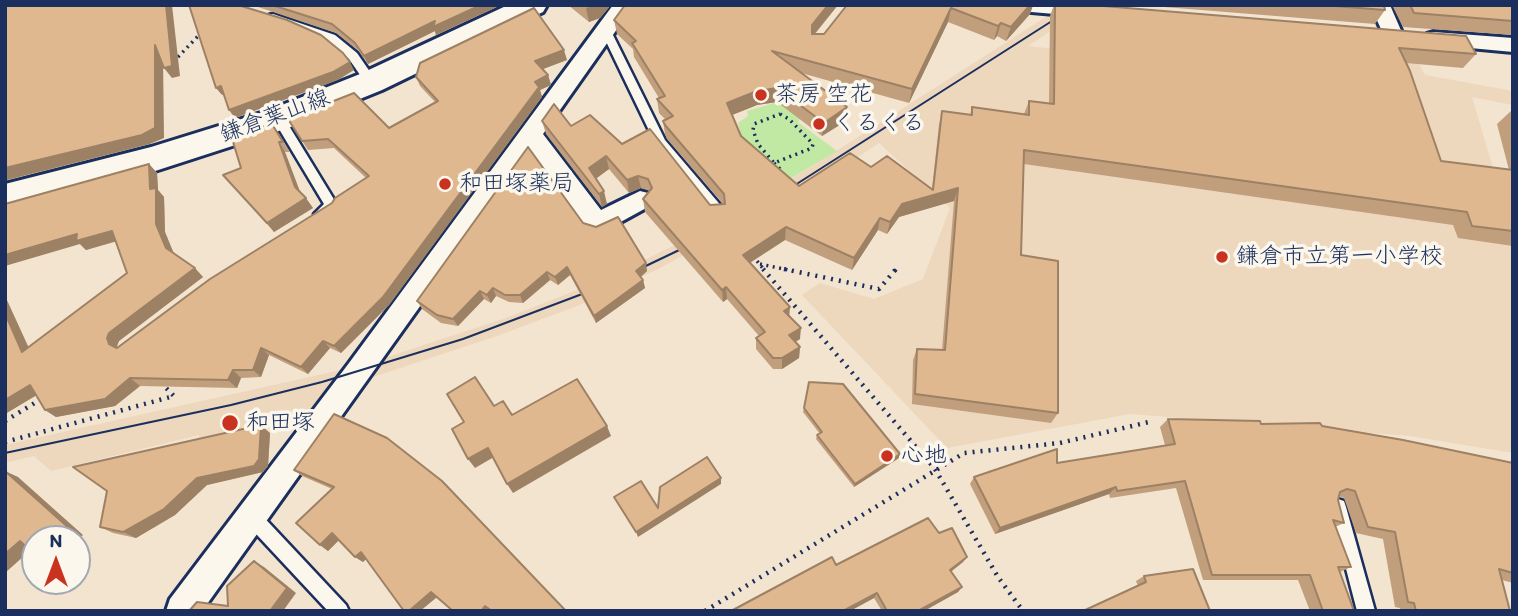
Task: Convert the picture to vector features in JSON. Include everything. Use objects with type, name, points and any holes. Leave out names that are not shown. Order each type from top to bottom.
[{"type":"main road","name":"鎌倉葉山線","points":[[5,198],[152,159],[279,119],[371,82],[533,5]]},
{"type":"street","points":[[182,611],[250,515],[359,372],[624,5]]},
{"type":"street","points":[[1020,5],[1111,13]]},
{"type":"street","points":[[1380,5],[1394,41]]},
{"type":"street","points":[[1366,33],[1394,41],[1513,45]]},
{"type":"street","points":[[531,135],[597,223],[640,200]]},
{"type":"lane","points":[[257,13],[297,24],[331,38],[353,56],[371,82]]},
{"type":"lane","points":[[606,31],[660,142],[718,212]]},
{"type":"lane","points":[[279,119],[332,206],[307,222]]},
{"type":"lane","points":[[1337,506],[1366,611]]},
{"type":"lane","points":[[250,515],[340,611]]},
{"type":"path","points":[[178,57],[203,31]]},
{"type":"path","points":[[774,180],[783,173],[758,144],[753,130],[754,124],[780,114],[789,119],[813,144],[812,148],[775,163]]},
{"type":"path","points":[[751,253],[863,389],[935,468],[998,577],[1023,611]]},
{"type":"path","points":[[759,264],[879,289],[898,267]]},
{"type":"path","points":[[5,442],[174,396],[155,377]]},
{"type":"path","points":[[5,421],[49,394]]},
{"type":"path","points":[[705,611],[814,547],[935,468],[964,453],[1060,443],[1149,422]]},
{"type":"shaded area","name":"鎌倉市立第一小学校","points":[[1049,15],[1074,16],[1028,46],[1396,88],[1409,44],[1425,75],[1513,91],[1513,105],[1472,97],[1513,236],[1513,453],[1410,436],[1130,414],[947,448],[802,295],[820,283],[874,299],[923,279],[950,208],[879,143],[824,180],[656,270],[577,306],[367,379],[381,359],[503,319],[562,296],[685,240],[811,167]]},
{"type":"shaded area","points":[[354,367],[314,419],[199,443],[199,435],[51,471],[34,456],[5,463],[5,445]]},
{"type":"green space","points":[[781,101],[801,117],[798,122],[837,151],[739,209],[744,147],[738,123],[748,116],[747,111]]},
{"type":"building","points":[[5,5],[166,5],[172,66],[164,68],[155,45],[155,128],[142,135],[5,168]]},
{"type":"building","points":[[189,5],[238,5],[287,20],[321,35],[350,62],[333,72],[229,110],[221,86],[216,88]]},
{"type":"building","points":[[272,5],[481,5],[433,27],[435,21],[364,56],[355,43],[332,24]]},
{"type":"building","points":[[625,5],[828,5],[812,25],[812,34],[824,34],[847,5],[1030,5],[1011,27],[1001,23],[998,26],[951,8],[912,89],[772,51],[847,107],[824,123],[777,88],[757,91],[727,103],[741,136],[799,186],[850,153],[871,167],[887,156],[933,190],[942,111],[972,115],[972,107],[1029,115],[1029,101],[1054,104],[1055,5],[1091,5],[1466,36],[1476,54],[1399,48],[1410,71],[1441,161],[1513,170],[1513,231],[1472,226],[1467,212],[1024,150],[1021,255],[1058,261],[1058,413],[915,394],[917,349],[945,350],[958,188],[902,204],[890,222],[880,218],[854,258],[786,227],[743,255],[790,307],[784,311],[801,328],[789,335],[800,347],[782,358],[773,358],[756,338],[765,332],[726,287],[722,290],[643,199],[652,188],[648,179],[638,176],[627,180],[606,156],[589,168],[604,191],[599,194],[542,121],[554,104],[571,126],[590,115],[622,144],[650,129],[710,205],[725,204],[724,194],[665,125],[663,121],[673,116],[657,99],[665,96],[632,43],[636,41],[614,20]]},
{"type":"building","points":[[1322,5],[1384,5],[1385,10]]},
{"type":"building","points":[[1410,5],[1513,5],[1513,21],[1414,13]]},
{"type":"building","points":[[534,8],[564,50],[535,61],[548,75],[535,82],[539,87],[383,297],[334,346],[323,341],[301,367],[261,348],[253,370],[233,370],[228,380],[130,378],[105,399],[45,410],[30,385],[5,400],[5,313],[22,352],[127,273],[112,231],[76,241],[77,234],[5,255],[5,204],[149,164],[150,189],[156,188],[156,224],[166,248],[195,268],[109,333],[109,344],[117,348],[210,279],[332,203],[335,198],[369,176],[328,139],[302,141],[288,119],[354,93],[389,128],[438,101],[416,77],[420,63]]},
{"type":"building","points":[[272,124],[283,142],[279,142],[295,187],[306,198],[267,223],[223,175],[241,168],[233,142],[238,141],[236,135]]},
{"type":"building","points":[[528,147],[583,223],[596,227],[618,217],[646,263],[636,271],[643,280],[594,316],[567,267],[555,277],[547,272],[520,295],[505,295],[493,288],[487,295],[480,291],[453,319],[437,315],[417,301]]},
{"type":"building","points":[[475,377],[494,406],[503,401],[512,415],[577,379],[607,426],[507,484],[488,448],[468,459],[452,429],[464,422],[447,394]]},
{"type":"building","points":[[809,382],[843,384],[900,454],[855,484],[817,435],[822,432],[804,408]]},
{"type":"building","points":[[334,414],[387,438],[442,481],[566,611],[492,611],[485,606],[481,611],[453,611],[431,592],[409,611],[404,611],[361,552],[355,557],[332,533],[320,545],[296,523],[334,487],[294,470]]},
{"type":"building","points":[[1168,419],[1260,421],[1261,424],[1320,423],[1322,426],[1513,463],[1513,573],[1499,569],[1510,611],[1416,611],[1414,603],[1408,602],[1395,532],[1368,527],[1355,491],[1347,489],[1340,492],[1338,500],[1344,523],[1333,520],[1351,567],[1338,567],[1354,611],[1323,611],[1310,575],[1212,575],[1185,481],[1117,491],[1116,487],[1000,528],[974,477],[1057,449],[1057,463],[1175,444]]},
{"type":"building","points":[[261,425],[259,459],[254,466],[197,478],[164,509],[123,532],[100,527],[107,491],[73,467]]},
{"type":"building","points":[[707,457],[721,478],[636,532],[614,497],[641,481],[658,508],[660,487]]},
{"type":"building","points":[[5,471],[66,525],[21,525],[21,542],[5,554]]},
{"type":"building","points":[[928,518],[939,533],[952,528],[967,557],[950,570],[962,587],[918,611],[887,611],[877,593],[843,611],[731,611],[832,557],[836,565]]},
{"type":"building","points":[[254,561],[287,588],[270,611],[189,611],[197,602],[228,606],[227,586]]},
{"type":"building","points":[[1193,569],[1210,611],[1083,611],[1146,582],[1144,576]]},
{"type":"tram line","points":[[781,194],[1077,5]]},
{"type":"tram line","points":[[629,274],[696,242]]},
{"type":"tram line","points":[[5,453],[231,405],[322,382],[463,339],[598,288]]},
{"type":"place","name":"茶房 空花","points":[[761,95]]},
{"type":"place","name":"くるくる","points":[[819,124]]},
{"type":"place","name":"和田塚薬局","points":[[445,184]]},
{"type":"place","name":"鎌倉市立第一小学校","points":[[1222,257]]},
{"type":"place","name":"和田塚","points":[[230,423]]},
{"type":"place","name":"心地","points":[[887,456]]}]
